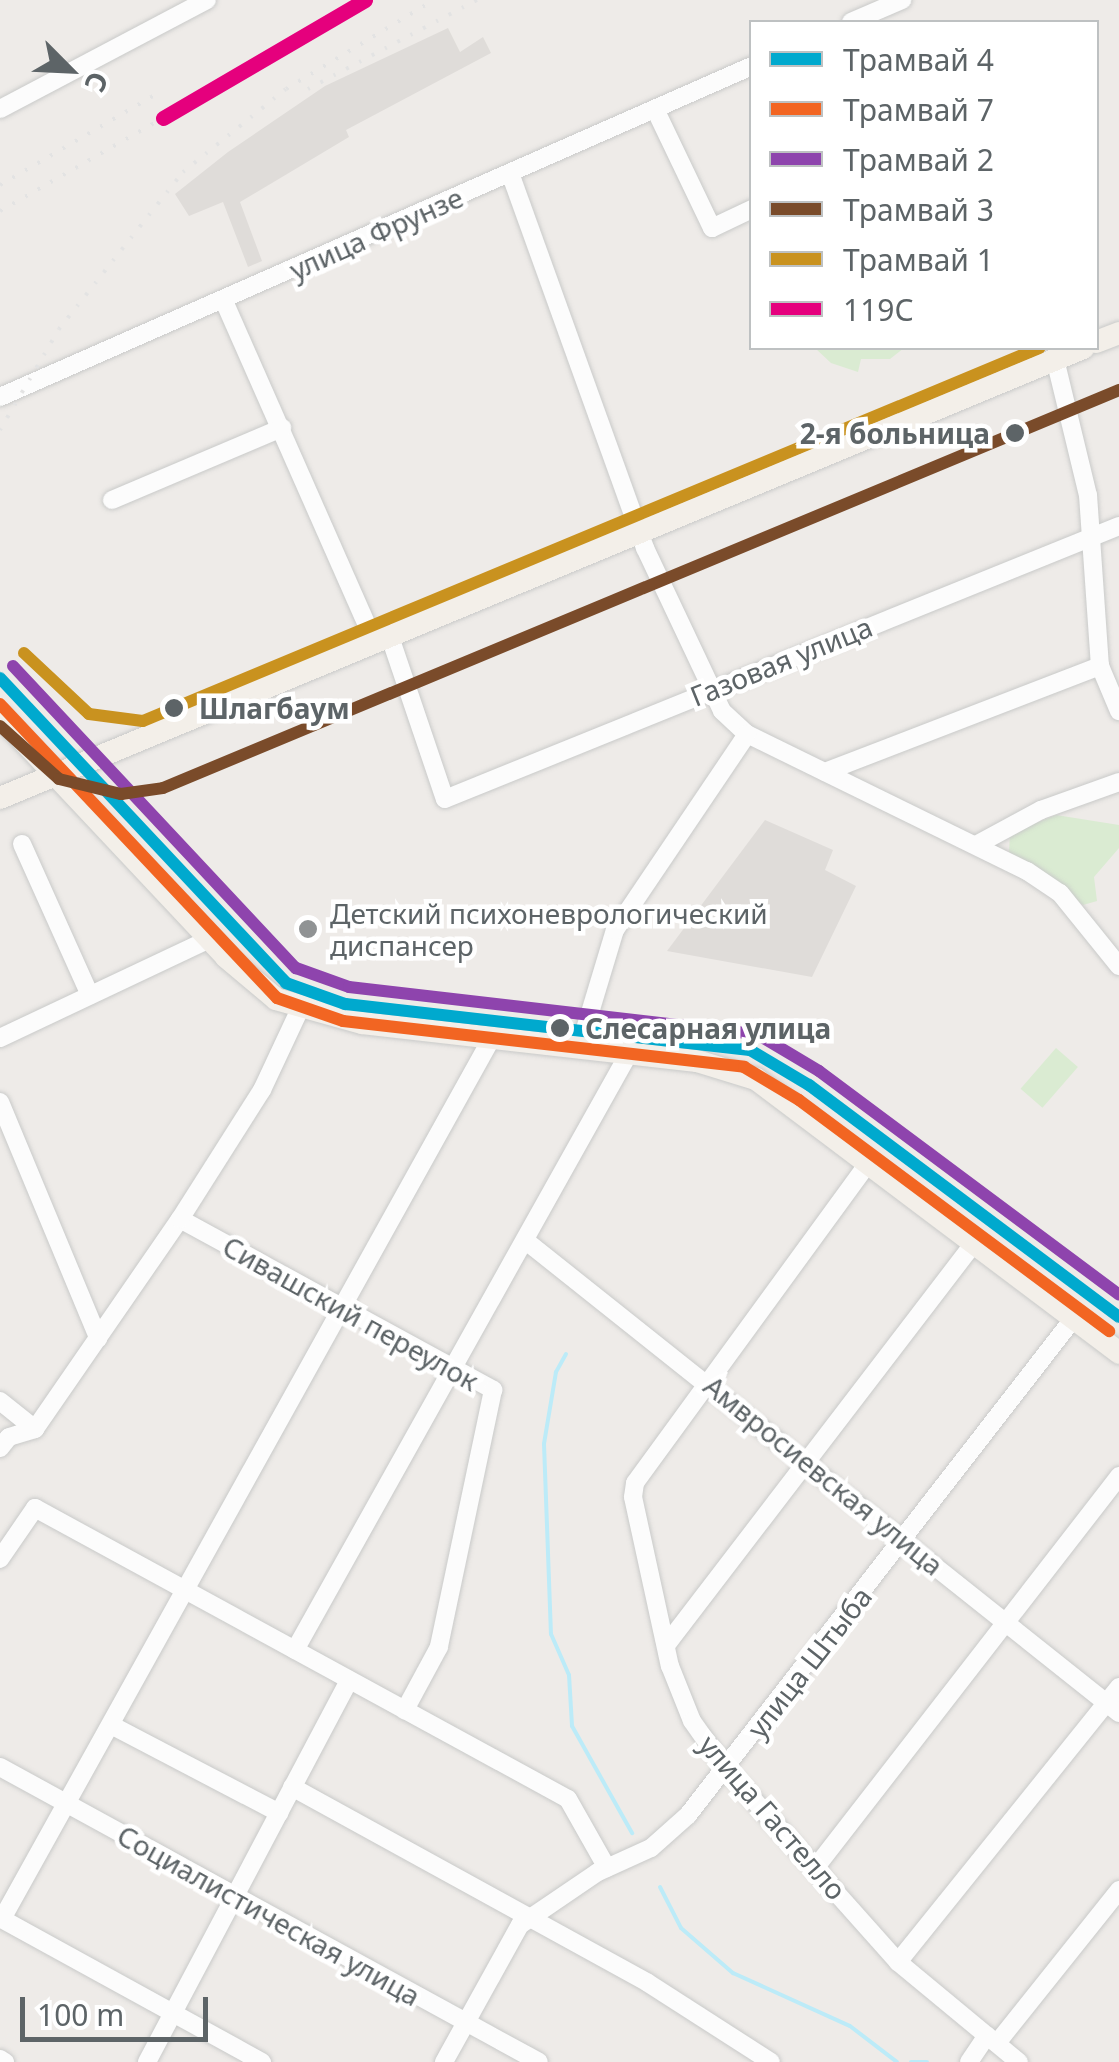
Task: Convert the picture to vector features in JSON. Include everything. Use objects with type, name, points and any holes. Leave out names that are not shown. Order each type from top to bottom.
[{"type":"main road","points":[[0,798],[639,528],[1078,350]]},
{"type":"main road","points":[[0,716],[209,939],[263,990],[300,1009],[490,1041],[697,1061],[756,1079],[1119,1353]]},
{"type":"street","points":[[0,109],[207,0]]},
{"type":"street","points":[[874,18],[902,0]]},
{"type":"street","name":"улица Фрунзе","points":[[0,396],[224,301],[749,67]]},
{"type":"street","points":[[655,109],[712,228],[749,210]]},
{"type":"street","points":[[510,173],[639,528],[710,690],[748,734],[978,844],[1060,892],[1119,966]]},
{"type":"street","points":[[224,301],[381,637]]},
{"type":"street","points":[[1055,359],[1110,623],[1100,666],[1119,710]]},
{"type":"street","points":[[112,500],[282,428]]},
{"type":"street","name":"Газовая улица","points":[[381,637],[444,799],[1119,526]]},
{"type":"street","points":[[825,772],[1100,666]]},
{"type":"street","points":[[579,1049],[615,930],[748,734]]},
{"type":"street","points":[[978,844],[1041,810],[1119,782]]},
{"type":"street","points":[[22,844],[90,995]]},
{"type":"street","points":[[0,1038],[209,939]]},
{"type":"street","points":[[0,1448],[9,1437],[35,1429],[180,1219],[262,1090],[300,1009]]},
{"type":"street","points":[[262,2062],[1,1918],[345,1309],[490,1041]]},
{"type":"street","points":[[295,1650],[629,1053]]},
{"type":"street","points":[[0,1102],[98,1338]]},
{"type":"street","name":"улица Гастелло","points":[[869,1162],[635,1484],[632,1497],[666,1644],[692,1721],[726,1769],[898,1962],[1019,2062]]},
{"type":"street","name":"Сивашский переулок","points":[[180,1219],[493,1390],[439,1647],[405,1710]]},
{"type":"street","name":"Амвросиевская улица","points":[[526,1241],[1113,1708]]},
{"type":"street","points":[[666,1644],[974,1243]]},
{"type":"street","name":"улица Штыба","points":[[444,2062],[530,1918],[607,1868],[652,1848],[726,1769],[1073,1319]]},
{"type":"street","points":[[0,1401],[35,1429]]},
{"type":"street","points":[[816,1867],[1119,1476]]},
{"type":"street","points":[[0,1559],[36,1508],[568,1800],[607,1868]]},
{"type":"street","points":[[148,2062],[349,1680]]},
{"type":"street","points":[[898,1962],[1113,1708],[1119,1686]]},
{"type":"street","points":[[112,1725],[278,1813]]},
{"type":"street","name":"Социалистическая улица","points":[[0,1767],[539,2062]]},
{"type":"street","points":[[292,1787],[705,2016],[771,2062]]},
{"type":"street","points":[[969,2062],[1119,1890]]},
{"type":"shaded area","points":[[448,28],[460,52],[483,37],[491,53],[346,130],[349,137],[240,202],[262,261],[248,267],[223,202],[189,216],[175,194],[228,152],[325,86]]},
{"type":"shaded area","points":[[765,820],[833,850],[825,870],[856,886],[812,977],[667,951]]},
{"type":"green space","points":[[817,350],[901,350],[890,359],[861,359],[858,372],[831,363]]},
{"type":"green space","points":[[1056,815],[1119,825],[1119,848],[1094,877],[1097,901],[1083,905],[1009,853],[1010,833]]},
{"type":"green space","points":[[1056,1048],[1078,1067],[1042,1108],[1021,1089]]},
{"type":"waterway","points":[[566,1354],[556,1372],[544,1444],[551,1634],[569,1675],[572,1726],[632,1833]]},
{"type":"waterway","points":[[660,1887],[681,1928],[733,1973],[850,2026],[897,2062]]},
{"type":"waterway","points":[[911,2062],[927,2062]]},
{"type":"railway","points":[[0,430],[59,329],[183,172],[286,89],[434,0]]},
{"type":"railway","points":[[308,89],[477,0]]},
{"type":"railway","points":[[0,185],[153,96]]},
{"type":"railway","points":[[0,211],[163,118]]},
{"type":"tram line","name":"1","points":[[24,653],[89,714],[143,721],[1034,350]]},
{"type":"tram line","name":"3","points":[[0,726],[59,779],[121,794],[163,788],[1119,390]]},
{"type":"tram line","name":"2","points":[[13,666],[296,968],[349,987],[757,1034],[819,1071],[1119,1295]]},
{"type":"tram line","name":"4","points":[[0,678],[286,983],[345,1004],[750,1050],[809,1085],[1119,1317]]},
{"type":"tram line","name":"7","points":[[0,704],[277,998],[343,1021],[744,1067],[799,1100],[1109,1331]]},
{"type":"transit line","name":"119С","points":[[163,118],[365,0]]},
{"type":"place","name":"2-я больница","points":[[1015,433]]},
{"type":"place","name":"Шлагбаум","points":[[174,708]]},
{"type":"place","name":"Детский психоневрологический диспансер","points":[[308,929]]},
{"type":"place","name":"Слесарная улица","points":[[560,1028]]}]
